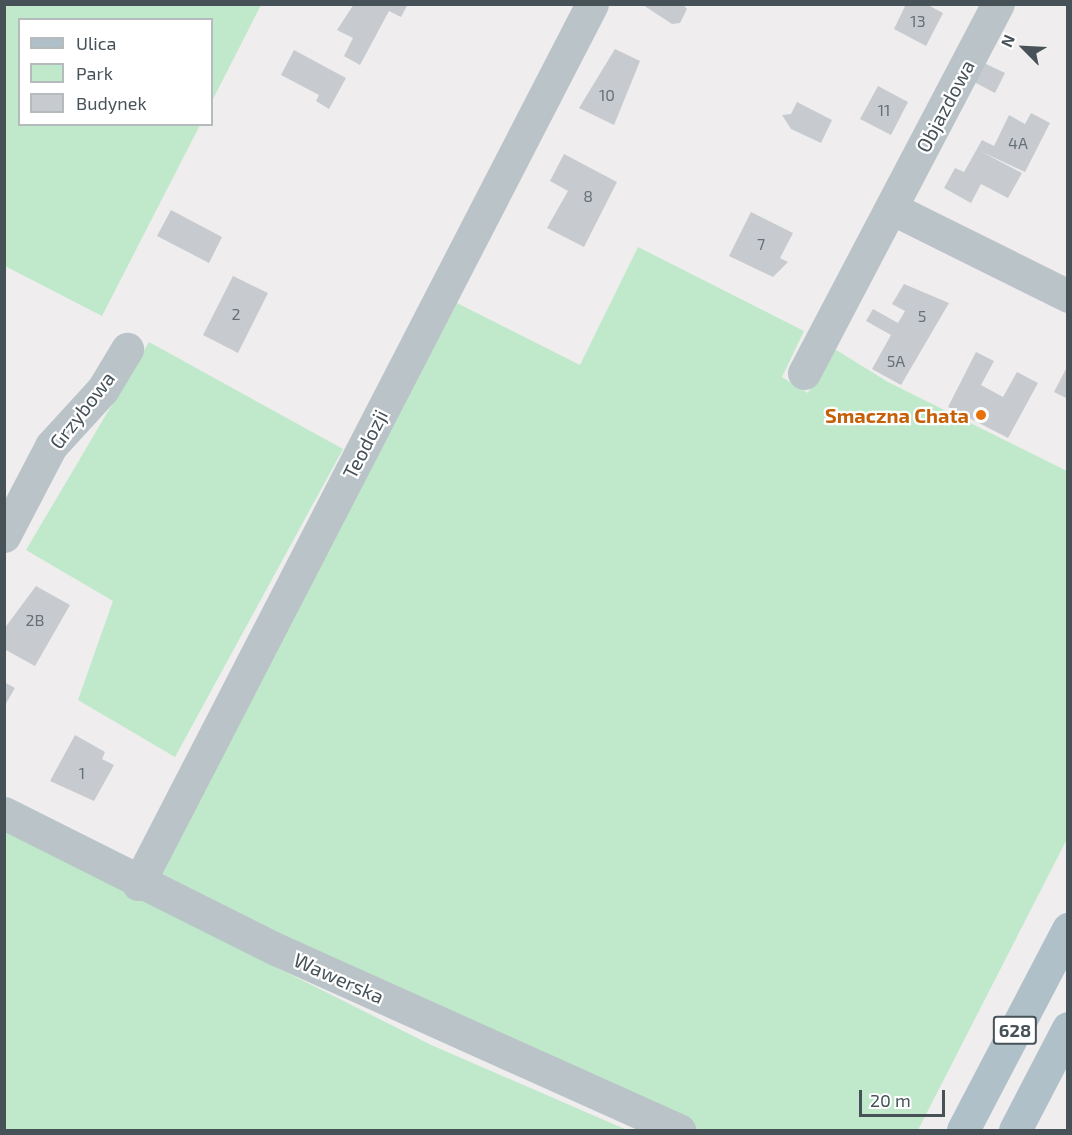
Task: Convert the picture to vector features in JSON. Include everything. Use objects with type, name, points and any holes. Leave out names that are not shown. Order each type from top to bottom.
[{"type":"main road","name":"628","points":[[963,1131],[1068,929]]},
{"type":"main road","name":"628","points":[[1015,1131],[1068,1028]]},
{"type":"street","name":"Teodozji","points":[[138,884],[592,4]]},
{"type":"street","name":"Objazdowa","points":[[804,373],[998,4]]},
{"type":"street","points":[[891,208],[1068,296]]},
{"type":"street","name":"Grzybowa","points":[[4,536],[51,446],[104,389],[127,349]]},
{"type":"street","name":"Wawerska","points":[[4,813],[138,884],[680,1131]]},
{"type":"green space","points":[[4,5],[261,5],[213,99],[213,18],[18,18],[18,126],[199,126],[102,316],[5,266]]},
{"type":"green space","points":[[638,247],[804,331],[782,377],[808,393],[833,348],[888,382],[1067,471],[1067,839],[918,1130],[700,1130],[390,992],[159,874],[457,303],[580,365]]},
{"type":"green space","points":[[149,342],[343,449],[175,757],[78,700],[113,601],[26,550]]},
{"type":"green space","points":[[4,830],[429,1044],[627,1130],[5,1130]]},
{"type":"building","points":[[354,4],[408,4],[401,17],[389,11],[360,65],[344,56],[353,38],[337,30]]},
{"type":"building","points":[[906,4],[926,4],[943,13],[926,46],[894,29]]},
{"type":"building","points":[[643,5],[683,5],[687,9],[680,23],[672,24]]},
{"type":"building","points":[[615,49],[640,61],[614,125],[579,108]]},
{"type":"building","points":[[294,50],[346,78],[329,109],[316,101],[319,95],[281,75]]},
{"type":"building","points":[[984,63],[1005,73],[995,93],[974,82]]},
{"type":"building","points":[[878,86],[908,102],[891,135],[860,119]]},
{"type":"building","points":[[797,102],[832,120],[821,143],[791,129],[782,115],[791,114]]},
{"type":"building","points":[[1031,113],[1050,123],[1025,172],[980,151],[1022,173],[1008,198],[981,184],[971,203],[944,188],[955,168],[964,172],[982,140],[994,146],[1009,115],[1025,124]]},
{"type":"building","points":[[564,154],[617,182],[584,247],[547,228],[568,191],[550,181]]},
{"type":"building","points":[[171,210],[222,237],[209,263],[157,236]]},
{"type":"building","points":[[751,212],[793,233],[780,258],[788,262],[773,277],[729,256]]},
{"type":"building","points":[[233,276],[268,293],[238,353],[203,335]]},
{"type":"building","points":[[904,284],[949,303],[901,385],[872,369],[891,335],[866,321],[873,309],[898,323],[905,311],[892,304]]},
{"type":"building","points":[[976,352],[994,361],[981,385],[1003,397],[1017,372],[1038,383],[1008,438],[948,407]]},
{"type":"building","points":[[1068,365],[1068,399],[1054,392]]},
{"type":"building","points":[[36,586],[70,605],[35,666],[4,649],[4,629]]},
{"type":"building","points":[[4,682],[15,688],[4,707]]},
{"type":"building","points":[[75,735],[105,752],[102,759],[114,765],[94,801],[50,781]]},
{"type":"place","name":"Smaczna Chata","points":[[981,415]]}]
